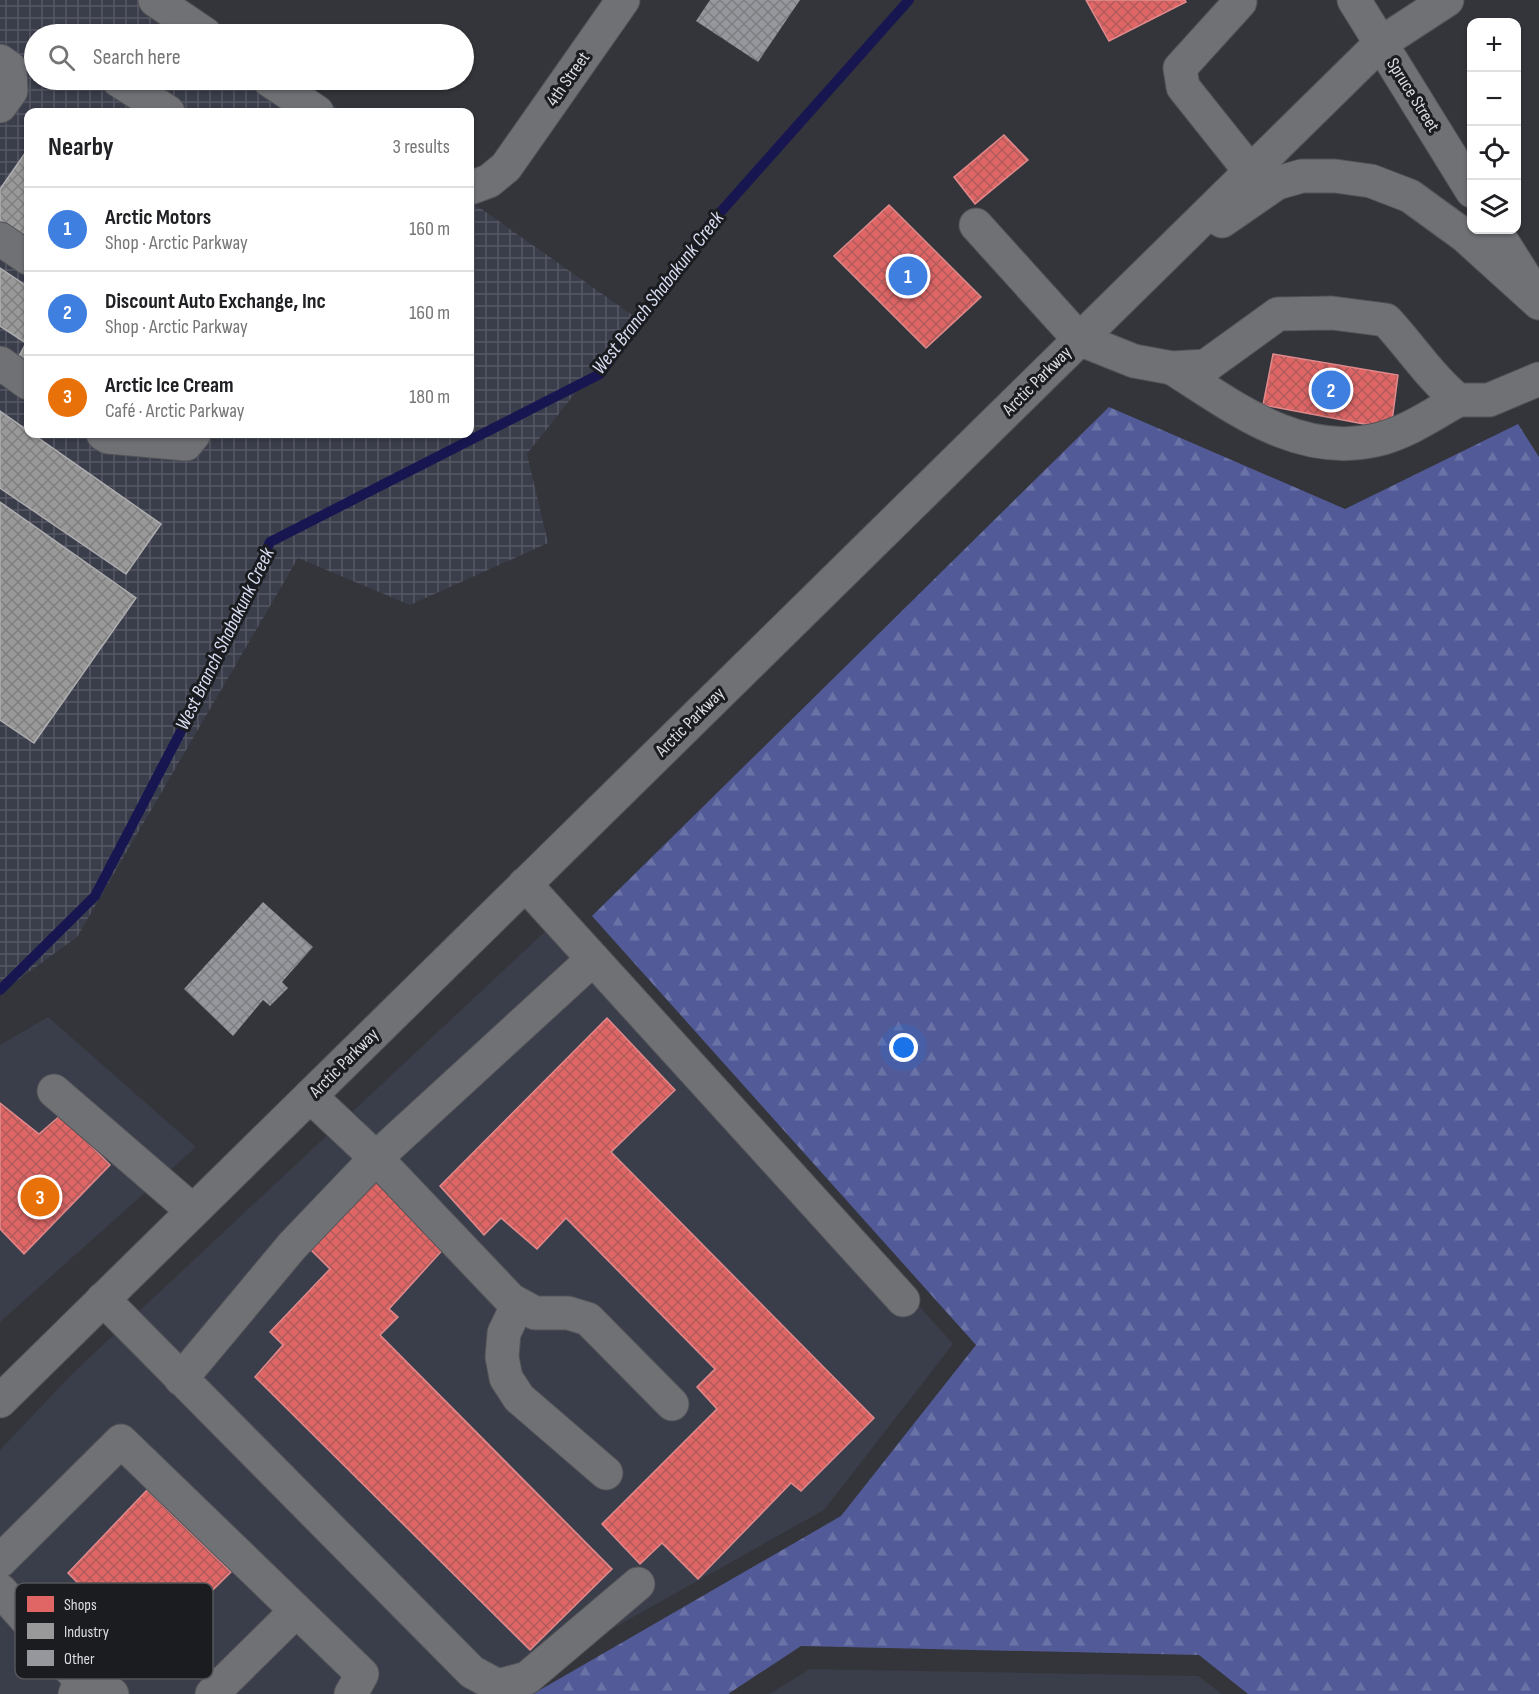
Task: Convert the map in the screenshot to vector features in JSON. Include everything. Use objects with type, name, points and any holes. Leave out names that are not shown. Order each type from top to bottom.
[{"type":"street","name":"4th Street","points":[[474,187],[489,181],[513,159],[623,0]]},
{"type":"street","points":[[1239,0],[1240,2],[1180,68],[1183,87],[1250,171]]},
{"type":"street","name":"Spruce Street","points":[[1354,0],[1467,183]]},
{"type":"street","name":"Arctic Parkway","points":[[0,1401],[1380,43],[1447,0]]},
{"type":"street","points":[[0,106],[11,90],[15,66]]},
{"type":"street","points":[[139,90],[163,108]]},
{"type":"street","points":[[285,90],[311,108]]},
{"type":"street","points":[[1079,339],[1246,203],[1277,183],[1302,176],[1335,176],[1371,181],[1410,196],[1465,236],[1539,302]]},
{"type":"street","points":[[976,225],[1079,339],[1134,361],[1172,368],[1206,366],[1278,314],[1332,313],[1386,320],[1420,357],[1439,385],[1458,400]]},
{"type":"street","points":[[1498,234],[1539,302]]},
{"type":"street","points":[[0,239],[24,255]]},
{"type":"street","points":[[0,363],[24,380]]},
{"type":"street","points":[[1172,368],[1248,417],[1281,433],[1337,445],[1377,440],[1398,432],[1458,400],[1489,400],[1539,379]]},
{"type":"street","points":[[119,438],[186,444],[191,438]]},
{"type":"street","points":[[525,884],[903,1300]]},
{"type":"street","points":[[181,1379],[292,1246],[376,1158],[593,958]]},
{"type":"street","points":[[54,1091],[193,1211]]},
{"type":"street","points":[[310,1096],[376,1158],[511,1300],[535,1314],[568,1313],[588,1320],[672,1404]]},
{"type":"street","points":[[103,1299],[472,1672],[498,1686],[527,1678],[638,1584]]},
{"type":"street","points":[[518,1304],[504,1332],[502,1357],[506,1378],[519,1398],[606,1473]]},
{"type":"street","points":[[0,1561],[121,1441],[362,1674],[351,1694]]},
{"type":"street","points":[[0,1590],[15,1609]]},
{"type":"street","points":[[212,1694],[296,1611]]},
{"type":"street","points":[[78,1688],[112,1694]]},
{"type":"shaded area","points":[[0,0],[183,0],[218,24],[24,24],[24,90],[312,90],[338,108],[24,108],[24,438],[474,438],[474,204],[635,317],[527,454],[548,543],[410,605],[298,558],[77,937],[0,993]]},
{"type":"shaded area","points":[[567,911],[953,1344],[824,1510],[496,1694],[0,1694],[0,1450],[74,1372]]},
{"type":"shaded area","points":[[48,1017],[196,1147],[0,1322],[0,1045]]},
{"type":"shaded area","points":[[810,1669],[1198,1676],[1222,1694],[769,1694]]},
{"type":"green space","points":[[1109,407],[1345,509],[1518,424],[1539,457],[1539,1694],[1248,1694],[1199,1655],[801,1646],[728,1694],[533,1694],[841,1516],[976,1345],[592,916]]},
{"type":"building: Shops","points":[[1086,0],[1185,0],[1186,2],[1109,41]]},
{"type":"building: Shops","points":[[1004,135],[1028,160],[975,204],[954,177]]},
{"type":"building: Shops","points":[[889,205],[981,297],[926,348],[834,256]]},
{"type":"building: Shops","points":[[1273,354],[1398,375],[1391,429],[1263,405]]},
{"type":"building: Shops","points":[[607,1018],[675,1090],[611,1152],[874,1418],[801,1491],[791,1483],[698,1579],[662,1543],[640,1564],[602,1524],[717,1409],[697,1387],[715,1369],[566,1218],[537,1249],[501,1218],[484,1235],[440,1186]]},
{"type":"building: Shops","points":[[0,1103],[39,1134],[61,1115],[110,1165],[24,1254],[0,1229]]},
{"type":"building: Shops","points":[[378,1179],[447,1245],[389,1309],[398,1317],[380,1335],[612,1569],[530,1650],[255,1377],[283,1345],[270,1332],[330,1269],[310,1249]]},
{"type":"building: Shops","points":[[147,1490],[231,1572],[213,1590],[213,1583],[78,1583],[68,1573]]},
{"type":"building: Industry","points":[[24,155],[24,249],[0,233],[0,189]]},
{"type":"building: Industry","points":[[0,268],[24,284],[24,342],[0,326]]},
{"type":"building: Industry","points":[[24,347],[24,368],[16,362]]},
{"type":"building: Industry","points":[[0,411],[24,428],[24,438],[38,438],[161,524],[126,574],[0,488]]},
{"type":"building: Industry","points":[[0,502],[136,598],[34,743],[0,720]]},
{"type":"building: Other","points":[[710,0],[800,0],[758,62],[696,21]]},
{"type":"building: Other","points":[[263,902],[313,947],[282,982],[288,988],[270,1006],[263,1000],[233,1036],[184,989]]},
{"type":"waterway","name":"West Branch Shabakunk Creek","points":[[0,990],[95,896],[214,668],[270,542],[600,374],[709,225],[909,0]]},
{"type":"place","name":"Arctic Motors","points":[[908,276]]},
{"type":"place","name":"Discount Auto Exchange, Inc","points":[[1331,390]]},
{"type":"place","name":"Arctic Ice Cream","points":[[40,1197]]}]
